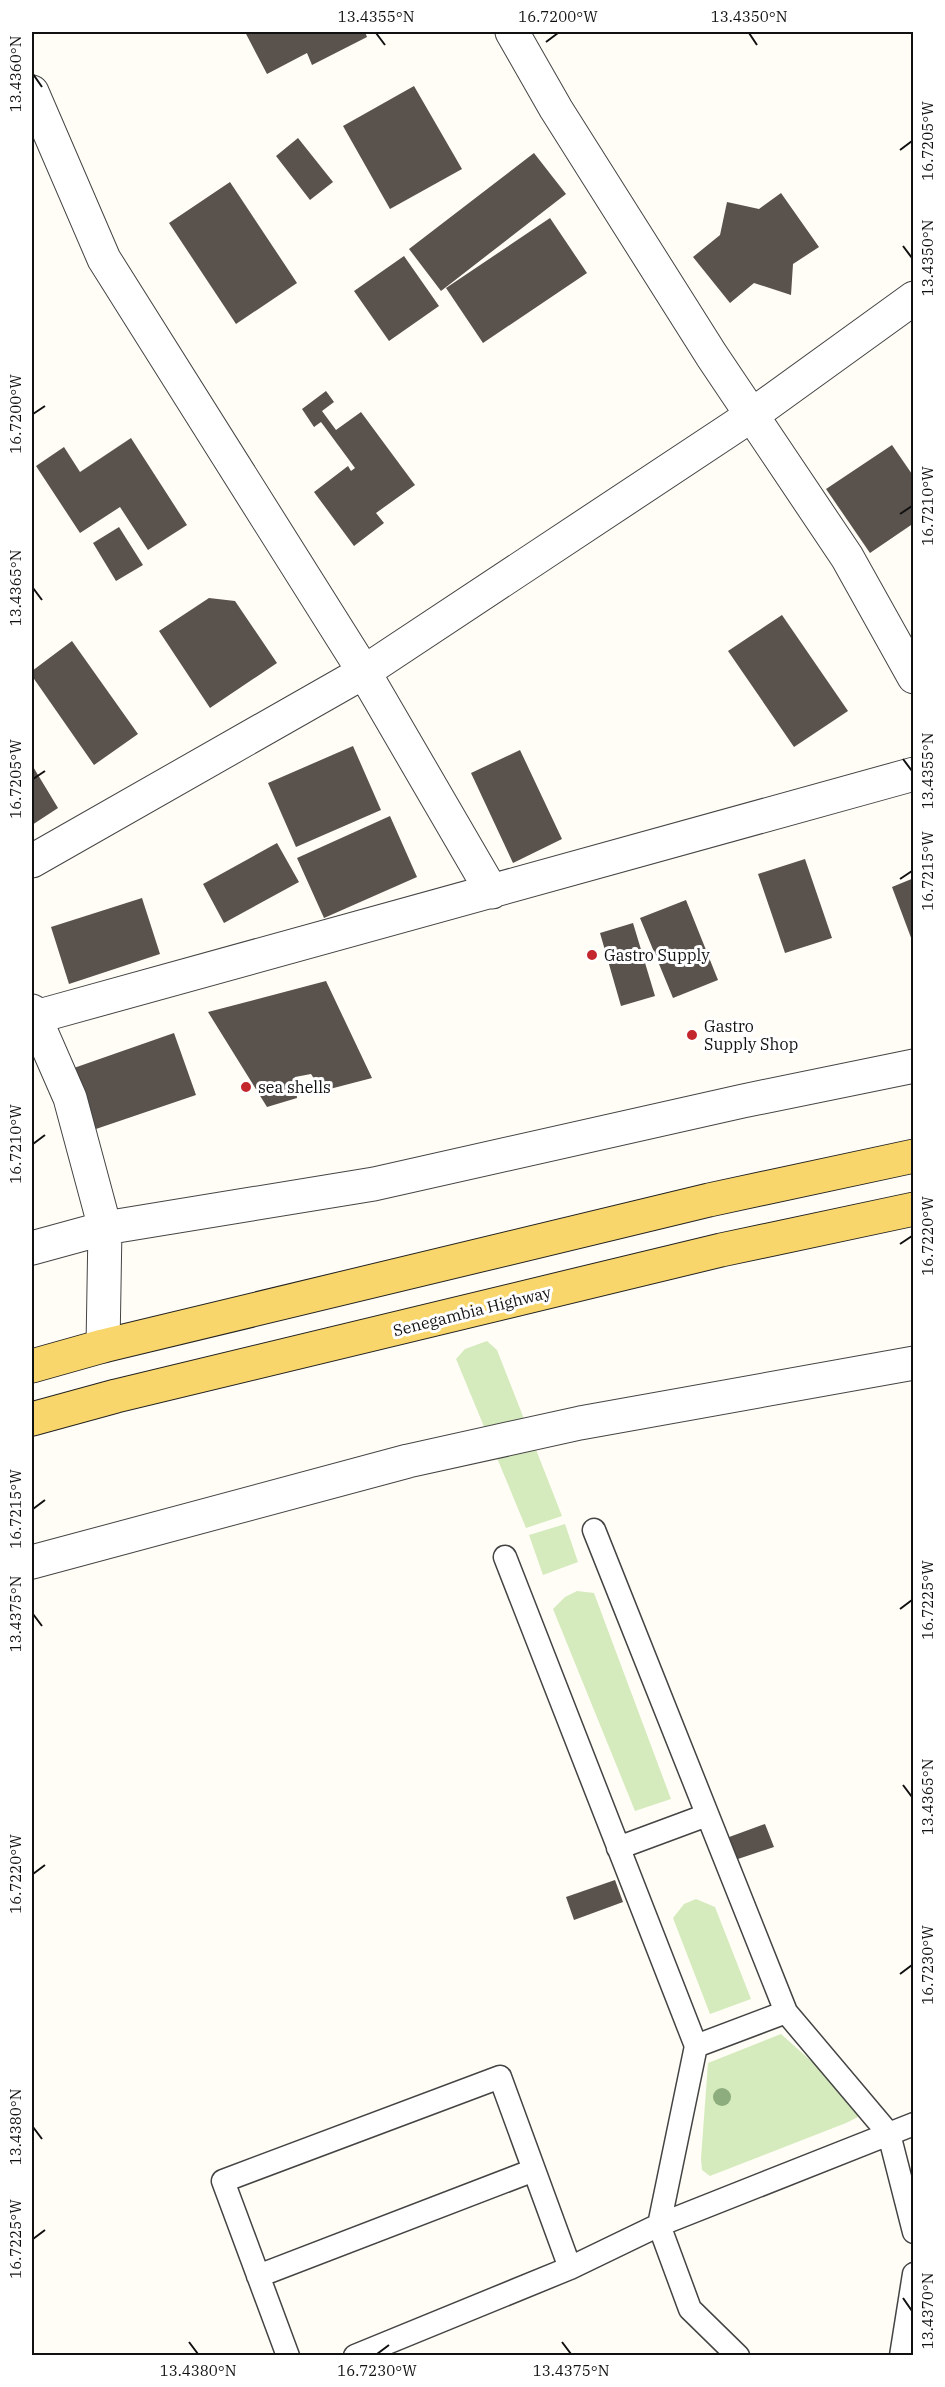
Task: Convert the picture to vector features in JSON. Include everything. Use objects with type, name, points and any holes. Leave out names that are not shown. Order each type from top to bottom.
[{"type":"main road","points":[[32,1366],[103,1346],[709,1200],[914,1156]]},
{"type":"main road","name":"Senegambia Highway","points":[[32,1419],[116,1396],[721,1250],[914,1209]]},
{"type":"street","points":[[512,32],[556,109],[712,356],[847,557],[914,677]]},
{"type":"street","points":[[32,92],[104,259],[364,672],[492,892]]},
{"type":"street","points":[[32,861],[364,672],[752,415],[914,298]]},
{"type":"street","points":[[103,1346],[105,1228],[70,1098],[32,1016],[492,892],[914,774]]},
{"type":"street","points":[[32,1248],[105,1228],[374,1184],[743,1101],[914,1066]]},
{"type":"street","points":[[32,1562],[408,1461],[580,1423],[914,1363]]},
{"type":"lane","points":[[594,1530],[786,2012],[889,2134],[914,2232]]},
{"type":"lane","points":[[505,1557],[696,2046],[658,2225],[690,2308],[738,2355]]},
{"type":"lane","points":[[618,1848],[707,1815]]},
{"type":"lane","points":[[696,2046],[786,2012]]},
{"type":"lane","points":[[288,2355],[223,2181],[500,2078],[570,2268]]},
{"type":"lane","points":[[356,2355],[570,2268],[658,2225],[914,2124]]},
{"type":"lane","points":[[258,2276],[534,2170]]},
{"type":"lane","points":[[901,2355],[914,2274]]},
{"type":"green space","points":[[487,1341],[497,1350],[562,1516],[526,1528],[456,1359],[465,1349]]},
{"type":"green space","points":[[565,1524],[578,1562],[543,1575],[529,1535]]},
{"type":"green space","points":[[577,1591],[594,1593],[671,1799],[635,1811],[553,1609],[565,1597]]},
{"type":"green space","points":[[696,1899],[715,1907],[751,1999],[710,2014],[673,1918],[684,1904]]},
{"type":"green space","points":[[781,2034],[857,2102],[860,2116],[710,2176],[702,2170],[701,2158],[708,2063]]},
{"type":"building","points":[[245,32],[365,32],[367,37],[312,65],[307,53],[267,74]]},
{"type":"building","points":[[414,86],[462,169],[390,209],[343,126]]},
{"type":"building","points":[[298,138],[333,182],[310,200],[276,156]]},
{"type":"building","points":[[534,153],[566,194],[441,291],[409,249]]},
{"type":"building","points":[[230,182],[297,283],[236,324],[169,223]]},
{"type":"building","points":[[781,193],[819,247],[793,264],[791,295],[754,283],[730,303],[693,257],[720,235],[727,202],[759,209]]},
{"type":"building","points":[[550,218],[587,273],[483,343],[446,288]]},
{"type":"building","points":[[404,256],[439,306],[389,341],[354,291]]},
{"type":"building","points":[[326,391],[334,402],[322,411],[336,430],[361,412],[415,485],[376,513],[384,523],[354,546],[314,492],[348,466],[351,471],[355,468],[321,422],[314,427],[302,409]]},
{"type":"building","points":[[131,438],[187,525],[148,550],[120,507],[80,533],[36,466],[64,447],[80,472]]},
{"type":"building","points":[[892,445],[914,477],[914,523],[870,553],[826,489]]},
{"type":"building","points":[[119,527],[143,565],[116,581],[93,543]]},
{"type":"building","points":[[209,598],[235,601],[277,663],[210,708],[159,631]]},
{"type":"building","points":[[782,615],[848,711],[794,747],[728,651]]},
{"type":"building","points":[[72,641],[138,734],[94,765],[32,676],[32,671]]},
{"type":"building","points":[[353,746],[381,810],[296,847],[268,783]]},
{"type":"building","points":[[520,750],[562,839],[513,863],[471,773]]},
{"type":"building","points":[[32,765],[58,808],[32,825]]},
{"type":"building","points":[[390,816],[417,877],[324,918],[297,858]]},
{"type":"building","points":[[277,843],[299,882],[224,923],[203,884]]},
{"type":"building","points":[[805,859],[832,938],[785,953],[758,874]]},
{"type":"building","points":[[914,878],[914,943],[913,943],[892,887]]},
{"type":"building","points":[[142,898],[160,954],[69,984],[51,927]]},
{"type":"building","points":[[686,900],[718,980],[673,998],[640,918]]},
{"type":"building","points":[[633,923],[655,996],[621,1006],[600,933]]},
{"type":"building","points":[[326,981],[372,1078],[322,1091],[311,1074],[295,1077],[297,1098],[267,1107],[208,1012]]},
{"type":"building","points":[[174,1033],[196,1095],[93,1130],[71,1069]]},
{"type":"building","points":[[765,1824],[774,1847],[729,1862],[721,1840]]},
{"type":"building","points":[[615,1880],[623,1902],[574,1920],[566,1897]]},
{"type":"place","name":"Gastro Supply","points":[[592,955]]},
{"type":"place","name":"Gastro Supply Shop","points":[[692,1035]]},
{"type":"place","name":"sea shells","points":[[246,1087]]}]
